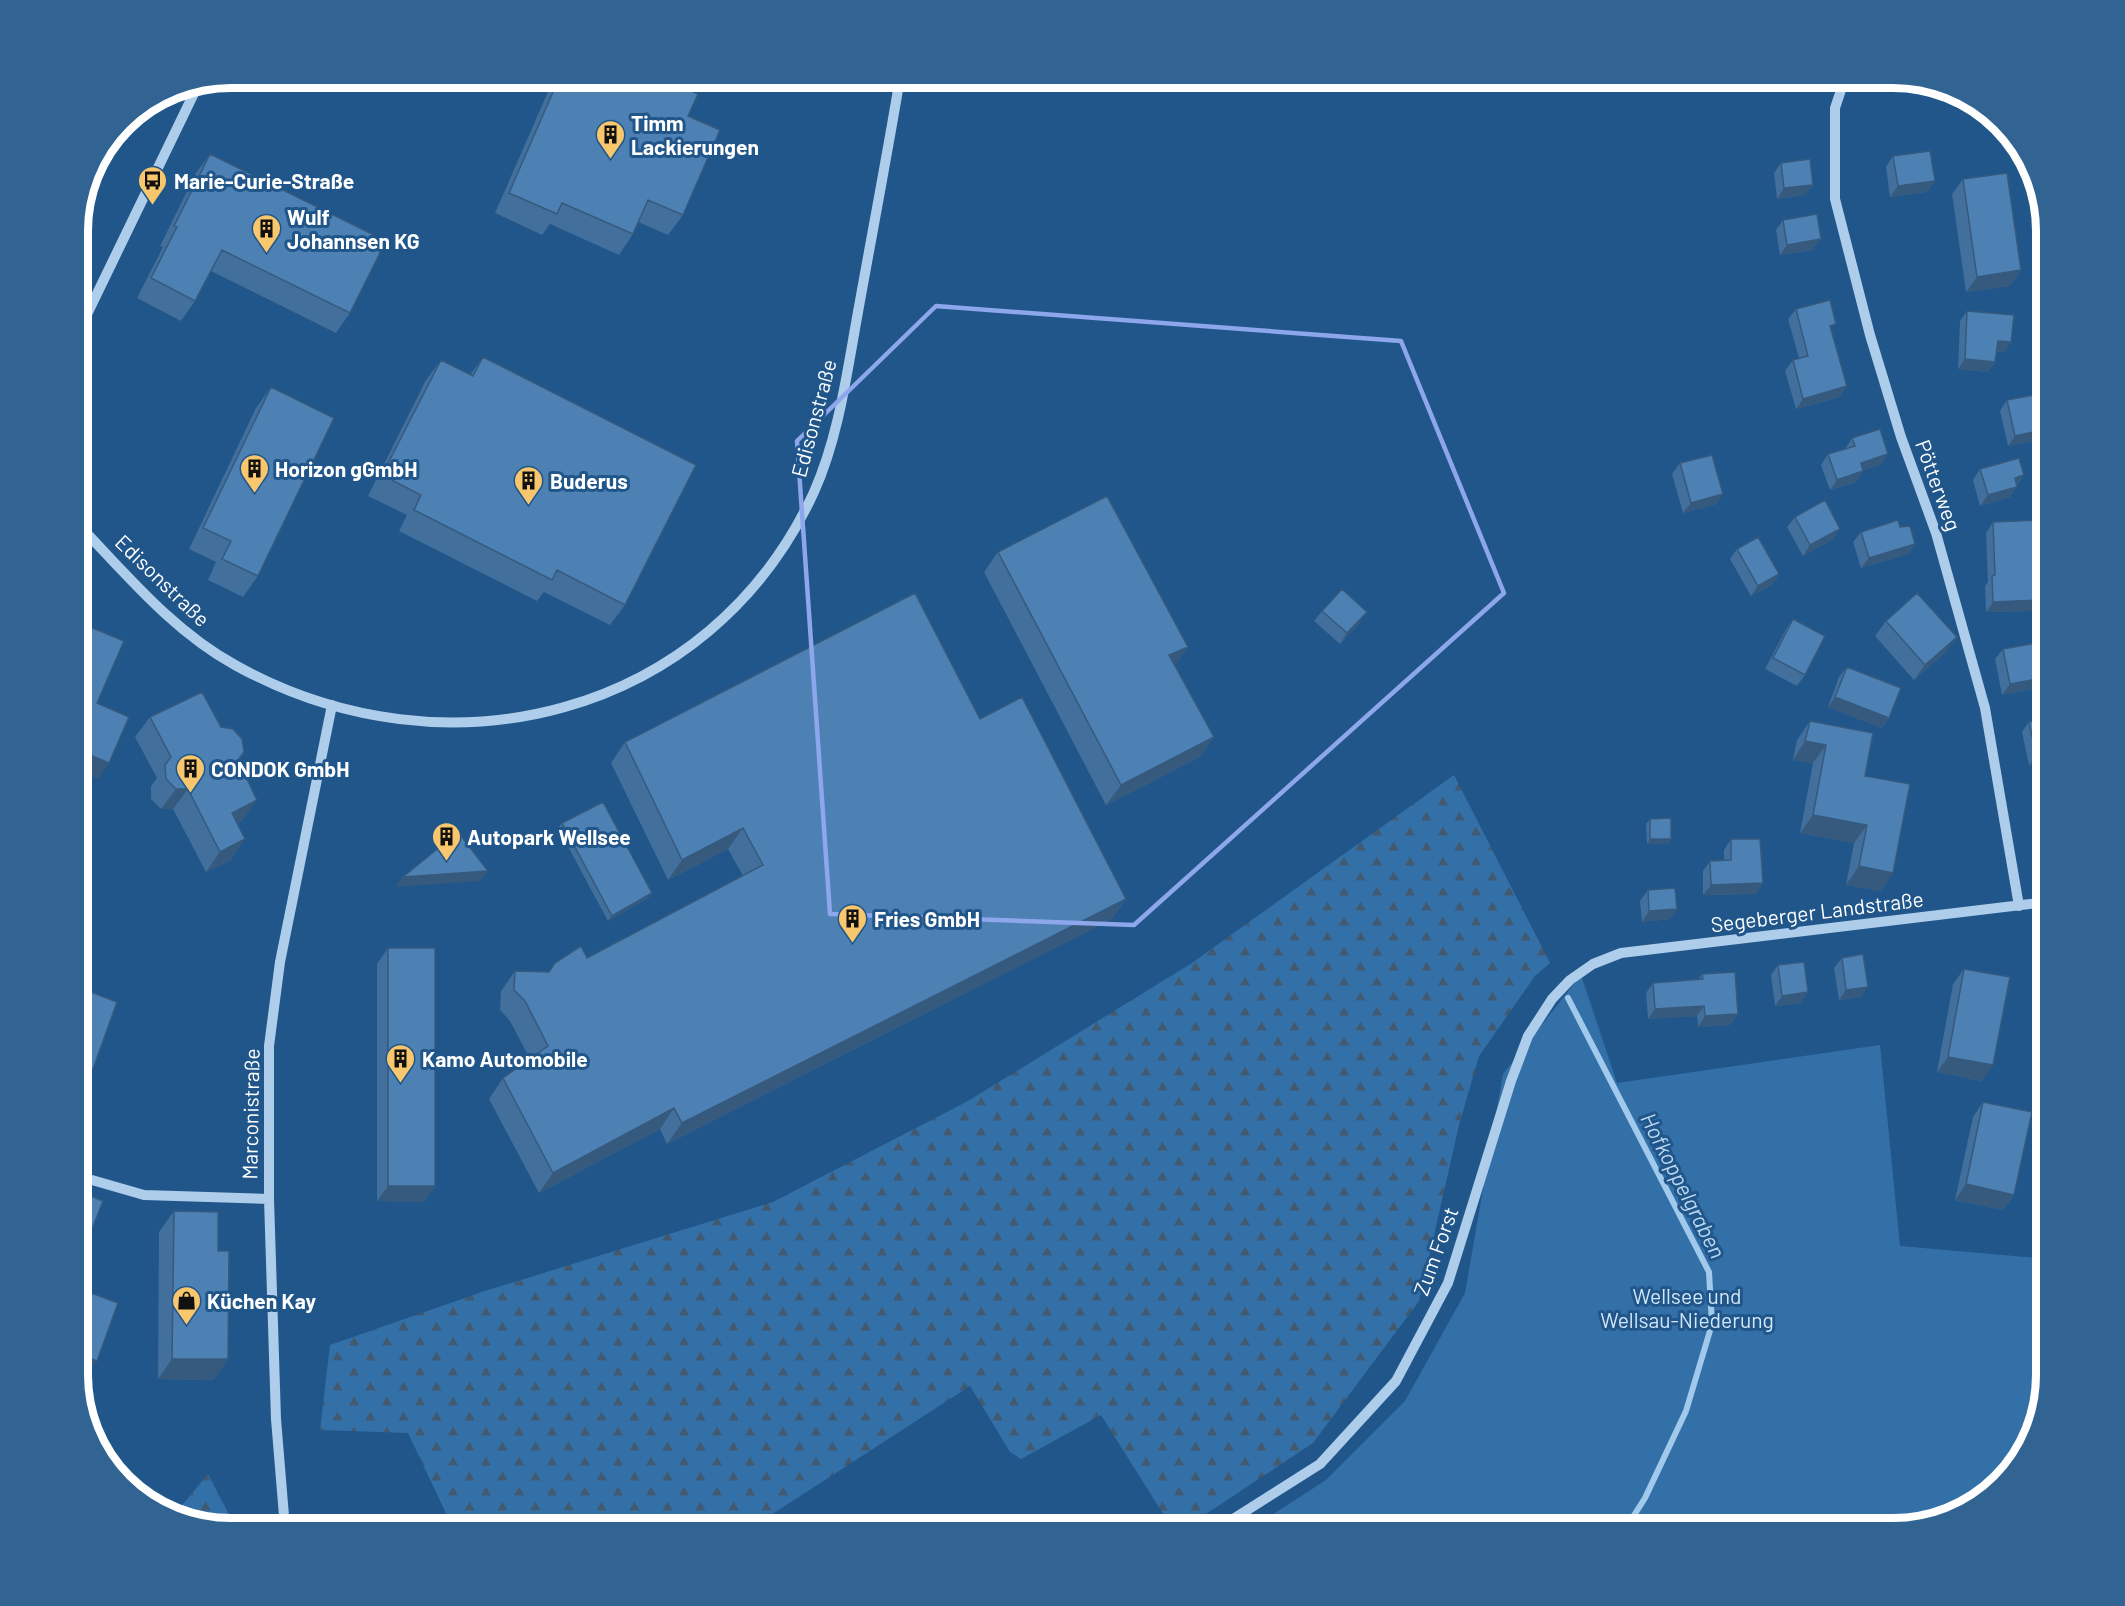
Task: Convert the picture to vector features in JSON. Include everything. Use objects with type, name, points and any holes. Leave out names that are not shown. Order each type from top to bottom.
[{"type":"street","name":"Pötterweg","points":[[1842,88],[1835,108],[1835,199],[1870,335],[1901,437],[1936,533],[1985,708],[2019,906]]},
{"type":"street","name":"Edisonstraße","points":[[89,535],[172,621],[194,639],[232,664],[261,679],[332,705],[368,715],[439,722],[513,720],[574,706],[615,690],[663,665],[700,637],[739,602],[767,569],[801,516],[819,479],[833,434],[845,382],[898,89]]},
{"type":"street","points":[[89,310],[194,93]]},
{"type":"street","name":"Marconistraße","points":[[284,1518],[276,1419],[269,1199],[269,1046],[280,962],[332,705]]},
{"type":"street","name":"Segeberger Landstraße","points":[[1593,964],[1621,953],[2036,904]]},
{"type":"street","name":"Zum Forst","points":[[1235,1518],[1320,1464],[1396,1381],[1448,1283],[1511,1081],[1528,1036],[1552,999],[1570,980],[1593,964]]},
{"type":"street","points":[[89,1179],[144,1195],[269,1199]]},
{"type":"highlighted area","points":[[936,306],[1401,341],[1504,593],[1134,925],[830,914],[797,441]]},
{"type":"green space","points":[[1454,775],[1550,963],[1535,976],[1479,1056],[1459,1125],[1419,1301],[1313,1443],[1200,1518],[1166,1518],[1101,1415],[1021,1459],[1010,1452],[970,1386],[766,1518],[448,1518],[408,1433],[320,1430],[330,1345],[482,1292],[773,1202],[968,1101],[1192,963]]},
{"type":"green space","name":"Wellsee und Wellsau-Niederung","points":[[1581,975],[1617,1083],[1880,1045],[1900,1246],[2036,1258],[2034,1402],[2022,1438],[2007,1462],[1988,1482],[1957,1503],[1931,1513],[1894,1518],[1267,1518],[1326,1480],[1405,1401],[1465,1293],[1503,1074]]},
{"type":"green space","points":[[208,1474],[231,1518],[194,1513],[180,1508]]},
{"type":"building","name":"Timm Lackierungen","points":[[554,89],[686,89],[698,94],[688,116],[720,130],[683,215],[648,200],[633,234],[562,203],[557,214],[509,193]]},
{"type":"building","points":[[1930,151],[1935,181],[1898,186],[1893,156]]},
{"type":"building","name":"Wulf Johannsen KG","points":[[210,154],[386,241],[350,313],[222,250],[195,301],[151,278]]},
{"type":"building","points":[[1810,159],[1813,185],[1784,188],[1781,163]]},
{"type":"building","points":[[2007,173],[2021,270],[1977,277],[1963,179]]},
{"type":"building","points":[[1817,214],[1821,239],[1787,245],[1783,220]]},
{"type":"building","points":[[1830,300],[1836,324],[1830,326],[1847,386],[1803,399],[1793,360],[1808,356],[1796,309]]},
{"type":"building","points":[[1967,311],[2014,315],[2011,342],[1998,341],[1995,362],[1965,359]]},
{"type":"building","name":"Buderus","points":[[483,357],[696,465],[625,605],[557,570],[552,580],[414,510],[421,495],[382,475],[441,360],[473,376]]},
{"type":"building","name":"Horizon gGmbH","points":[[271,387],[334,418],[258,576],[222,559],[231,541],[203,528]]},
{"type":"building","points":[[2034,395],[2036,431],[2015,436],[2007,400]]},
{"type":"building","points":[[1880,429],[1888,454],[1861,463],[1863,471],[1837,480],[1828,454],[1855,446],[1852,438]]},
{"type":"building","points":[[1712,455],[1723,494],[1691,503],[1680,463]]},
{"type":"building","points":[[2019,458],[2024,475],[2015,478],[2017,487],[1988,495],[1980,469]]},
{"type":"building","points":[[1107,496],[1188,647],[1169,655],[1214,737],[1121,785],[998,552]]},
{"type":"building","points":[[1825,500],[1840,529],[1810,545],[1795,517]]},
{"type":"building","points":[[1898,520],[1900,527],[1910,526],[1915,544],[1869,558],[1861,532]]},
{"type":"building","points":[[2036,520],[2036,600],[1993,602],[1992,576],[1995,575],[1993,522]]},
{"type":"building","points":[[1758,537],[1779,574],[1758,586],[1737,549]]},
{"type":"building","points":[[1342,589],[1367,612],[1347,633],[1322,611]]},
{"type":"building","name":"Fries GmbH","points":[[915,593],[980,719],[1022,697],[1126,899],[682,1123],[674,1108],[553,1173],[503,1078],[548,1046],[525,1001],[514,990],[515,971],[549,972],[555,963],[581,946],[587,958],[763,865],[743,828],[682,860],[625,742]]},
{"type":"building","points":[[1917,593],[1957,637],[1925,665],[1886,621]]},
{"type":"building","points":[[1793,619],[1825,636],[1805,675],[1773,658]]},
{"type":"building","points":[[89,627],[124,641],[97,703],[129,717],[109,763],[89,755]]},
{"type":"building","points":[[2036,643],[2036,679],[2010,684],[2003,649]]},
{"type":"building","points":[[1847,667],[1901,688],[1889,718],[1835,697]]},
{"type":"building","points":[[202,692],[221,727],[233,729],[242,739],[244,752],[238,760],[257,800],[232,813],[245,839],[220,852],[188,789],[176,789],[166,779],[165,765],[171,757],[150,717]]},
{"type":"building","points":[[2036,720],[2036,755],[2029,722]]},
{"type":"building","points":[[1810,721],[1873,733],[1865,776],[1910,784],[1893,873],[1859,866],[1867,825],[1813,815],[1826,745],[1805,741]]},
{"type":"building","points":[[603,802],[652,893],[612,916],[562,823]]},
{"type":"building","points":[[1671,818],[1671,839],[1650,839],[1650,819]]},
{"type":"building","points":[[458,832],[488,871],[403,877]]},
{"type":"building","points":[[1731,839],[1760,839],[1763,883],[1711,885],[1710,861],[1731,860]]},
{"type":"building","points":[[1675,888],[1677,909],[1649,911],[1648,890]]},
{"type":"building","name":"Kamo Automobile","points":[[388,948],[435,948],[435,1186],[388,1186]]},
{"type":"building","points":[[1863,954],[1868,987],[1846,990],[1842,958]]},
{"type":"building","points":[[1804,962],[1808,992],[1782,996],[1778,965]]},
{"type":"building","points":[[1964,969],[2010,977],[1993,1065],[1948,1057]]},
{"type":"building","points":[[1735,972],[1738,1014],[1705,1016],[1704,1006],[1655,1009],[1653,983],[1703,979],[1702,974]]},
{"type":"building","points":[[89,991],[117,1002],[93,1069],[89,1067]]},
{"type":"building","points":[[1983,1102],[2032,1112],[2014,1195],[1966,1184]]},
{"type":"building","points":[[89,1195],[103,1201],[89,1237]]},
{"type":"building","name":"Küchen Kay","points":[[174,1211],[218,1212],[218,1251],[229,1251],[228,1359],[172,1359]]},
{"type":"building","points":[[89,1292],[118,1303],[97,1361],[89,1358]]},
{"type":"waterway","name":"Hofkoppelgraben","points":[[1568,998],[1709,1272],[1712,1324],[1686,1411],[1645,1498],[1632,1518]]},
{"type":"place","name":"Timm Lackierungen","points":[[610,160]]},
{"type":"place","name":"Marie-Curie-Straße","points":[[153,206]]},
{"type":"place","name":"Wulf Johannsen KG","points":[[266,254]]},
{"type":"place","name":"Horizon gGmbH","points":[[254,494]]},
{"type":"place","name":"Buderus","points":[[529,506]]},
{"type":"place","name":"CONDOK GmbH","points":[[190,794]]},
{"type":"place","name":"Autopark Wellsee","points":[[446,862]]},
{"type":"place","name":"Fries GmbH","points":[[853,944]]},
{"type":"place","name":"Kamo Automobile","points":[[401,1084]]},
{"type":"place","name":"Küchen Kay","points":[[186,1326]]}]
